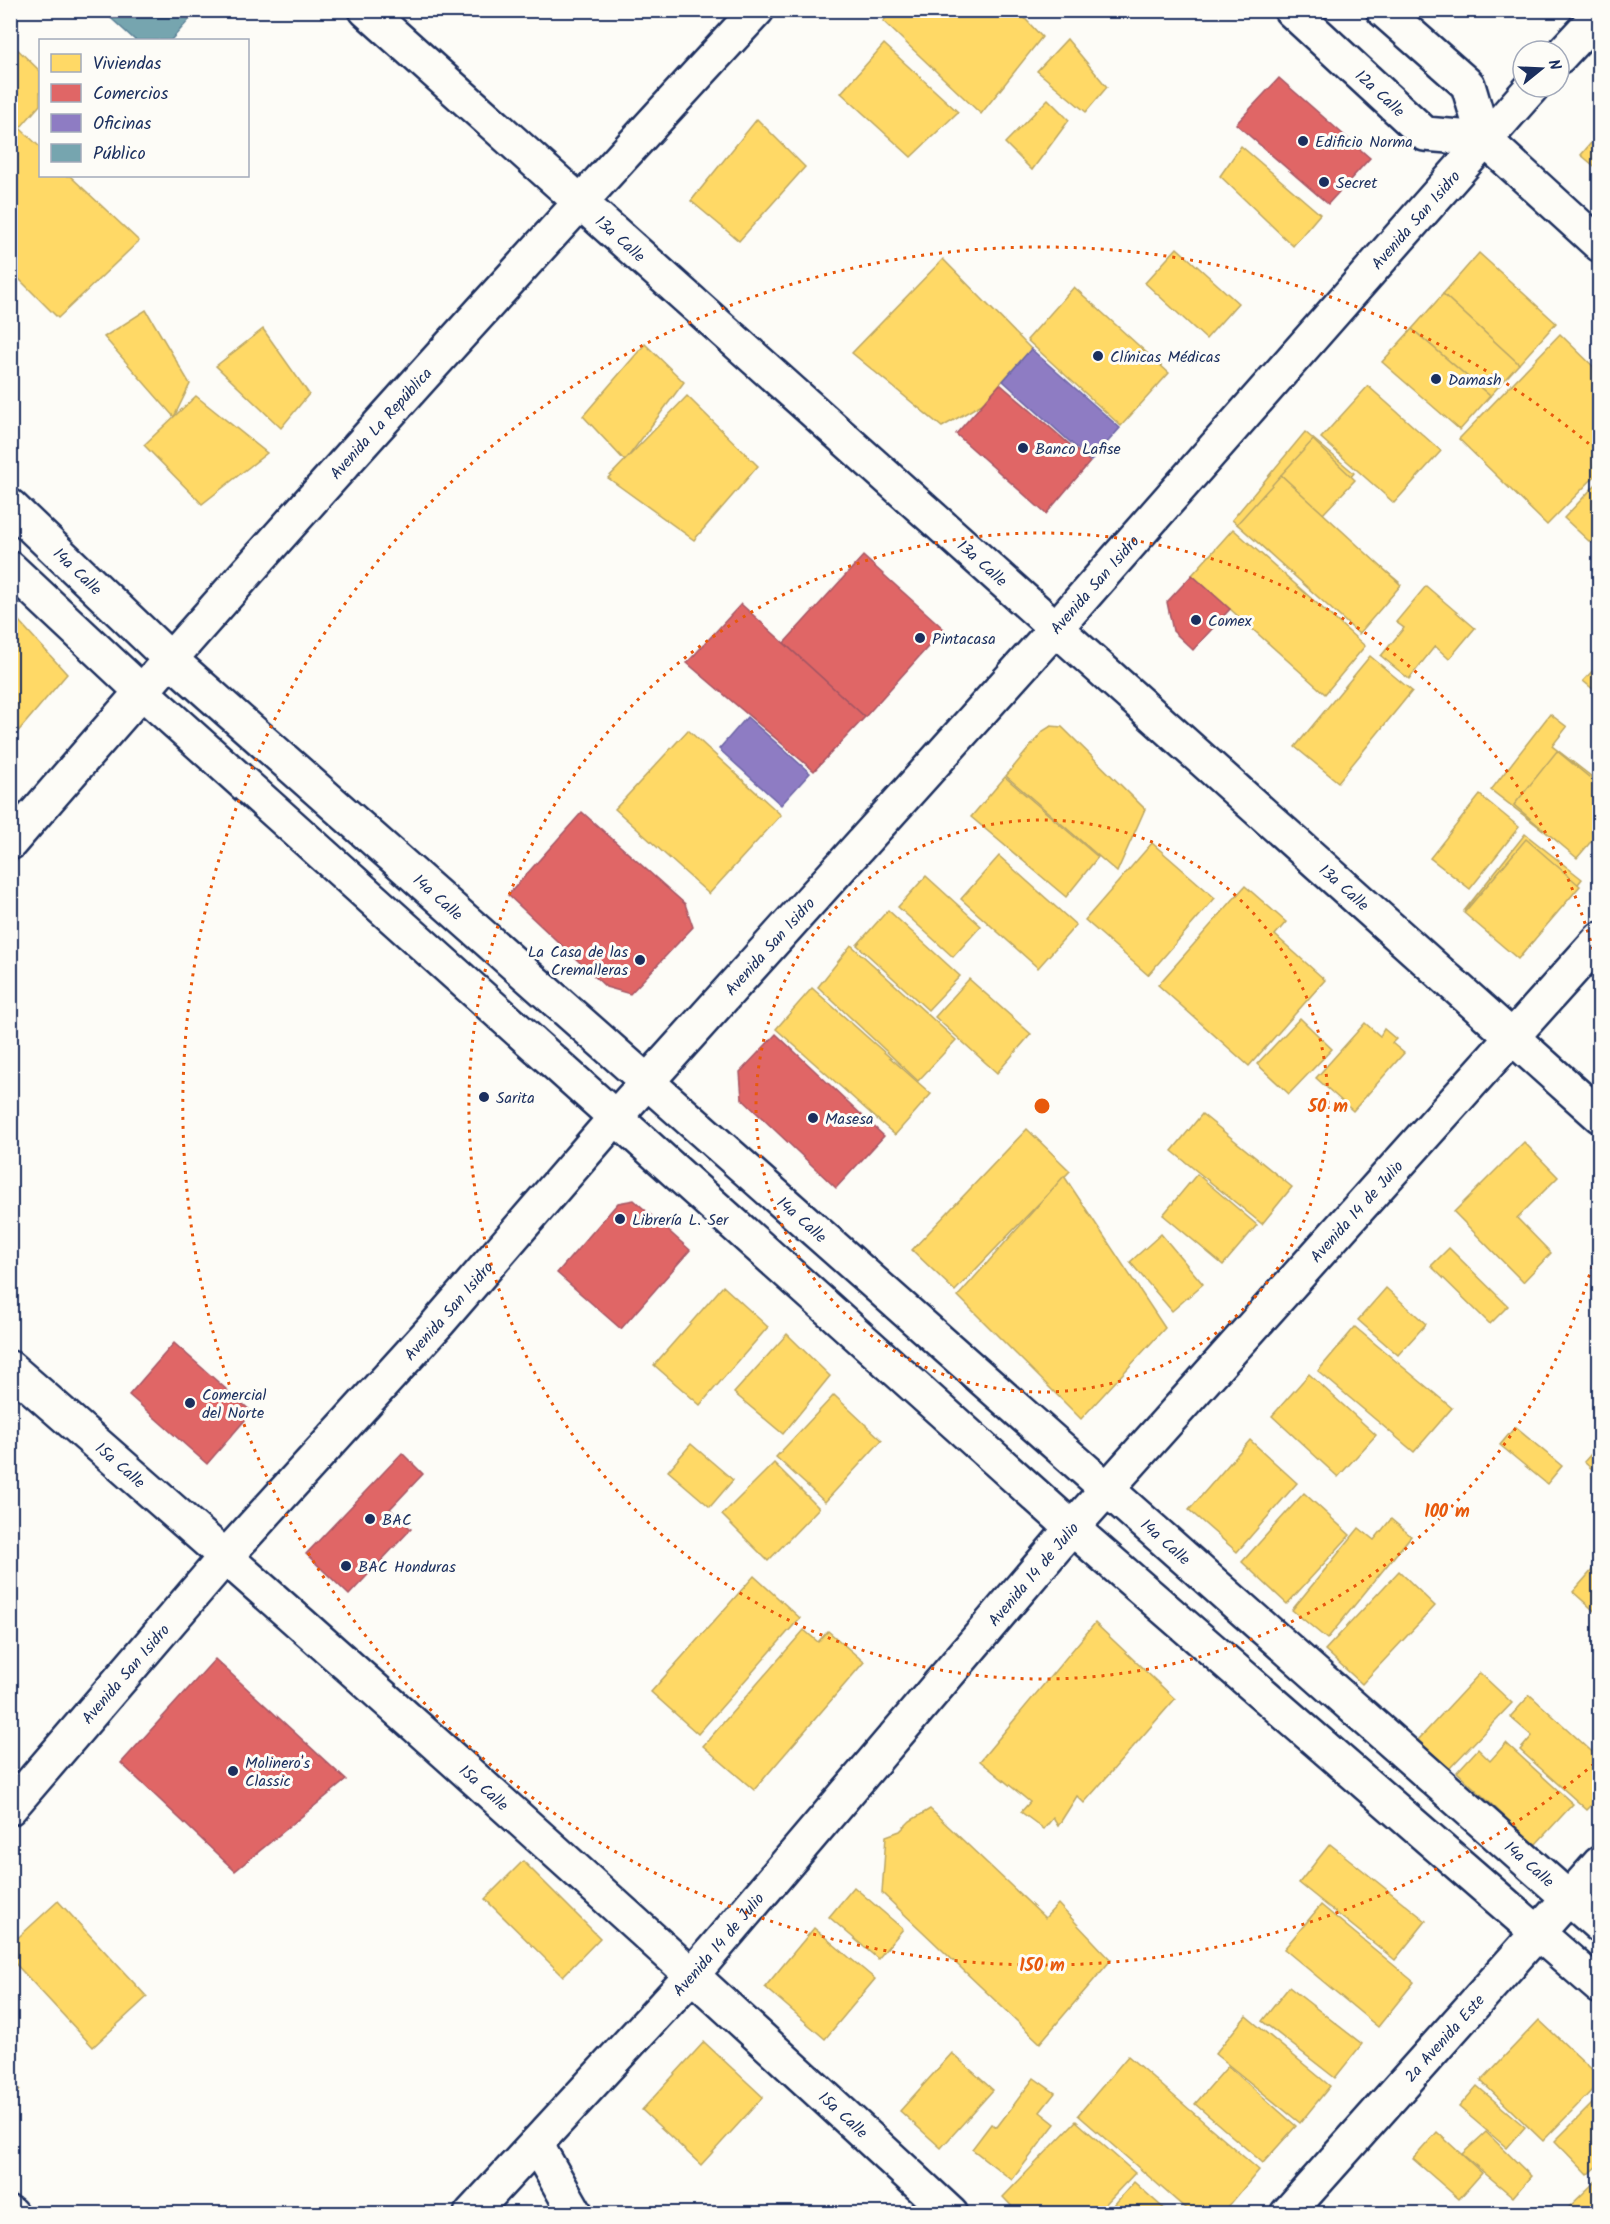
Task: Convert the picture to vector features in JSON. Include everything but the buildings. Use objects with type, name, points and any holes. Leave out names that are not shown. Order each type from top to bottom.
[{"type":"street","name":"13a Calle","points":[[366,10],[1599,1116]]},
{"type":"street","name":"Avenida La República","points":[[10,843],[169,658],[580,201],[757,10]]},
{"type":"street","name":"12a Calle","points":[[1291,10],[1425,134],[1484,139]]},
{"type":"street","points":[[1383,10],[1468,85],[1484,139],[1599,245]]},
{"type":"street","points":[[1571,44],[1599,13]]},
{"type":"street","name":"Avenida San Isidro","points":[[10,1808],[226,1556],[438,1323],[647,1082],[1055,629],[1521,99]]},
{"type":"street","name":"14a Calle","points":[[10,506],[169,658],[1599,1926]]},
{"type":"street","points":[[10,568],[141,692],[1071,1528],[1599,1987]]},
{"type":"street","name":"Avenida 14 de Julio","points":[[471,2214],[693,1974],[1071,1528],[1599,939]]},
{"type":"street","name":"15a Calle","points":[[10,1368],[226,1556],[693,1974],[951,2214]]},
{"type":"street","name":"2a Avenida Este","points":[[1287,2214],[1599,1863]]},
{"type":"street","points":[[536,2144],[576,2214]]},
{"type":"place","name":"Edificio Norma","points":[[1303,141]]},
{"type":"place","name":"Secret","points":[[1324,182]]},
{"type":"place","name":"Clínicas Médicas","points":[[1098,356]]},
{"type":"place","name":"Damash","points":[[1436,379]]},
{"type":"place","name":"Banco Lafise","points":[[1023,448]]},
{"type":"place","name":"Comex","points":[[1196,620]]},
{"type":"place","name":"Pintacasa","points":[[920,638]]},
{"type":"place","name":"La Casa de las Cremalleras","points":[[640,960]]},
{"type":"place","name":"Sarita","points":[[484,1097]]},
{"type":"place","name":"Masesa","points":[[813,1118]]},
{"type":"place","name":"Librería L. Ser","points":[[620,1219]]},
{"type":"place","name":"Comercial del Norte","points":[[190,1403]]},
{"type":"place","name":"BAC","points":[[370,1519]]},
{"type":"place","name":"BAC Honduras","points":[[346,1566]]},
{"type":"place","name":"Molinero's Classic","points":[[233,1771]]}]
